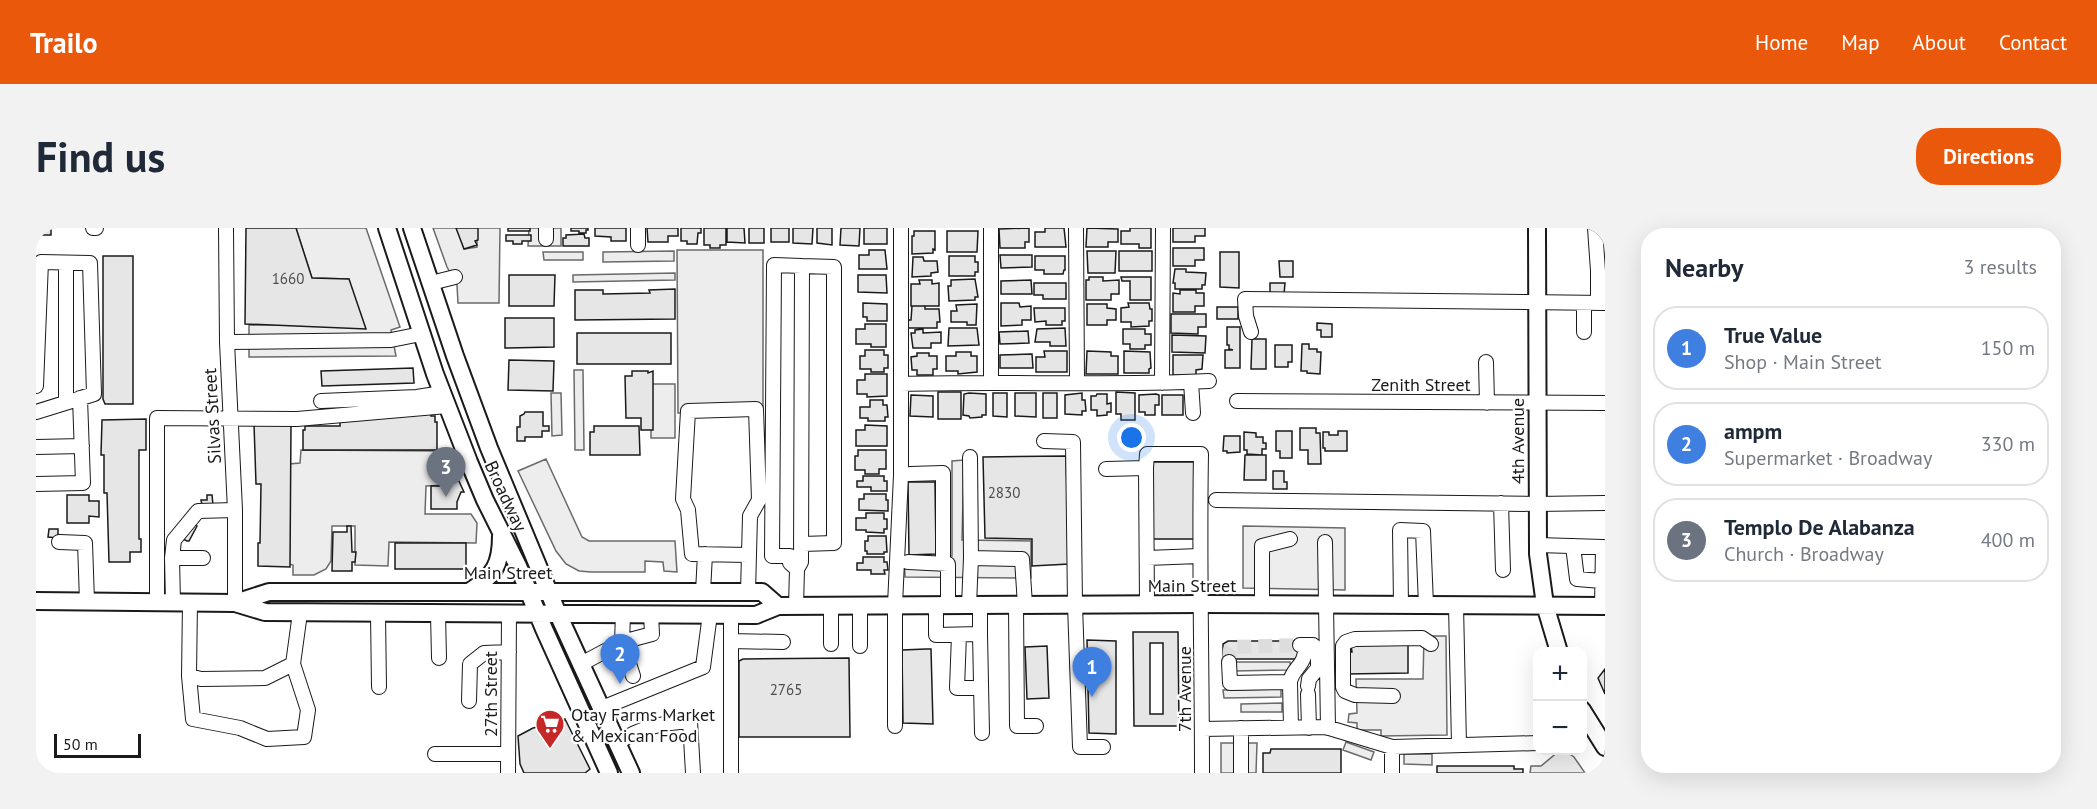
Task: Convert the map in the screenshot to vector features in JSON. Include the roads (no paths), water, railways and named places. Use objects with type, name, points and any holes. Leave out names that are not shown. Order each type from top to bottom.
[{"type":"main road","name":"Broadway","points":[[387,228],[444,399],[484,500],[530,592],[538,615],[609,773]]},
{"type":"main road","name":"Broadway","points":[[412,228],[489,448],[558,614],[631,773]]},
{"type":"main road","name":"4th Avenue","points":[[1537,228],[1536,504],[1538,545],[1545,605],[1558,647]]},
{"type":"main road","points":[[469,592],[483,583],[495,569],[501,553],[501,532]]},
{"type":"main road","name":"Main Street","points":[[235,603],[269,592],[762,592],[778,606]]},
{"type":"main road","name":"Main Street","points":[[36,601],[235,603],[265,612],[509,615],[756,615],[778,606],[831,605],[1604,606]]},
{"type":"main road","points":[[1587,719],[1605,747]]},
{"type":"street","name":"Silvas Street","points":[[226,228],[226,342],[235,510],[235,603]]},
{"type":"street","points":[[638,228],[638,245]]},
{"type":"street","points":[[895,726],[895,605],[900,486],[901,228]]},
{"type":"street","points":[[991,228],[991,381]]},
{"type":"street","points":[[1076,228],[1077,382]]},
{"type":"street","points":[[1162,228],[1162,383]]},
{"type":"street","points":[[1584,332],[1596,303],[1598,270],[1595,228]]},
{"type":"street","points":[[36,386],[41,262],[90,263],[94,393],[36,412]]},
{"type":"street","points":[[66,263],[66,402]]},
{"type":"street","points":[[797,569],[790,563],[790,556],[772,556],[774,265],[834,267],[834,543],[805,540]]},
{"type":"street","points":[[796,606],[797,569],[801,562],[805,540],[802,266]]},
{"type":"street","points":[[430,283],[455,278]]},
{"type":"street","points":[[1251,332],[1246,316],[1245,299],[1596,303]]},
{"type":"street","points":[[226,342],[392,340],[421,334]]},
{"type":"street","points":[[1486,362],[1487,403]]},
{"type":"street","points":[[901,384],[991,381],[1162,383],[1209,381]]},
{"type":"street","points":[[1191,382],[1193,414]]},
{"type":"street","points":[[321,401],[417,397],[444,399]]},
{"type":"street","points":[[36,484],[83,483],[80,398]]},
{"type":"street","points":[[165,602],[157,418],[297,419],[444,399]]},
{"type":"street","name":"Zenith Street","points":[[1237,401],[1605,403]]},
{"type":"street","points":[[748,592],[749,555],[750,516],[759,500],[756,409],[688,411],[684,499],[688,510],[692,554],[749,555]]},
{"type":"street","points":[[1044,441],[1073,442],[1080,747],[1103,747]]},
{"type":"street","points":[[36,447],[82,446]]},
{"type":"street","name":"7th Avenue","points":[[1146,468],[1147,454],[1201,454],[1199,555],[1202,604],[1202,773]]},
{"type":"street","points":[[970,457],[971,558],[980,634],[981,733]]},
{"type":"street","points":[[1106,469],[1146,468],[1147,604]]},
{"type":"street","points":[[910,474],[943,473],[943,564]]},
{"type":"street","points":[[1216,500],[1605,503]]},
{"type":"street","points":[[1501,503],[1503,570]]},
{"type":"street","points":[[165,602],[174,540],[198,511],[235,510]]},
{"type":"street","points":[[1401,605],[1400,530],[1423,531],[1426,605]]},
{"type":"street","points":[[1262,604],[1262,546],[1290,539]]},
{"type":"street","points":[[59,542],[85,543],[87,602]]},
{"type":"street","points":[[1325,542],[1329,728]]},
{"type":"street","points":[[1538,545],[1603,547],[1604,606]]},
{"type":"street","points":[[1573,546],[1576,579],[1602,581]]},
{"type":"street","points":[[703,592],[705,554]]},
{"type":"street","points":[[1147,558],[1199,555]]},
{"type":"street","points":[[172,558],[203,558]]},
{"type":"street","points":[[971,558],[1022,559],[1017,726],[1036,726]]},
{"type":"street","points":[[908,562],[948,564],[936,635],[980,634]]},
{"type":"street","points":[[190,602],[189,676],[193,719],[240,728],[267,739],[304,737],[308,710],[293,664],[300,613]]},
{"type":"street","points":[[831,605],[831,645]]},
{"type":"street","points":[[860,605],[860,646]]},
{"type":"street","points":[[1456,605],[1459,745]]},
{"type":"street","points":[[378,614],[379,687]]},
{"type":"street","points":[[438,614],[440,658]]},
{"type":"street","points":[[623,614],[622,642],[633,676]]},
{"type":"street","points":[[581,664],[622,642],[652,634],[651,614]]},
{"type":"street","name":"27th Street","points":[[508,773],[509,615]]},
{"type":"street","points":[[602,708],[703,667],[710,615]]},
{"type":"street","points":[[731,615],[732,773]]},
{"type":"street","points":[[959,635],[957,688],[981,688]]},
{"type":"street","points":[[1393,696],[1355,695],[1345,691],[1343,687],[1343,646],[1346,642],[1355,639],[1422,638],[1431,644]]},
{"type":"street","points":[[731,641],[783,642]]},
{"type":"street","points":[[1291,728],[1291,677],[1304,661],[1303,645],[1313,645],[1318,650],[1318,668],[1309,680],[1309,728]]},
{"type":"street","points":[[469,701],[470,664],[484,653],[509,652]]},
{"type":"street","points":[[1229,662],[1230,683],[1290,682]]},
{"type":"street","points":[[189,676],[201,679],[265,678],[293,664]]},
{"type":"street","points":[[618,743],[629,735],[664,723],[690,721],[693,773]]},
{"type":"street","points":[[1241,728],[1241,773]]},
{"type":"street","points":[[1202,729],[1329,728],[1392,747],[1533,743]]},
{"type":"street","points":[[1392,747],[1392,773]]},
{"type":"street","points":[[435,754],[508,754]]},
{"type":"tunnel","points":[[1229,662],[1232,647],[1300,645]]},
{"type":"place","name":"Templo De Alabanza","points":[[446,497]]},
{"type":"place","name":"ampm","points":[[620,684]]},
{"type":"place","name":"True Value","points":[[1092,697]]},
{"type":"place","name":"Otay Farms Market & Mexican Food","points":[[550,750]]}]
